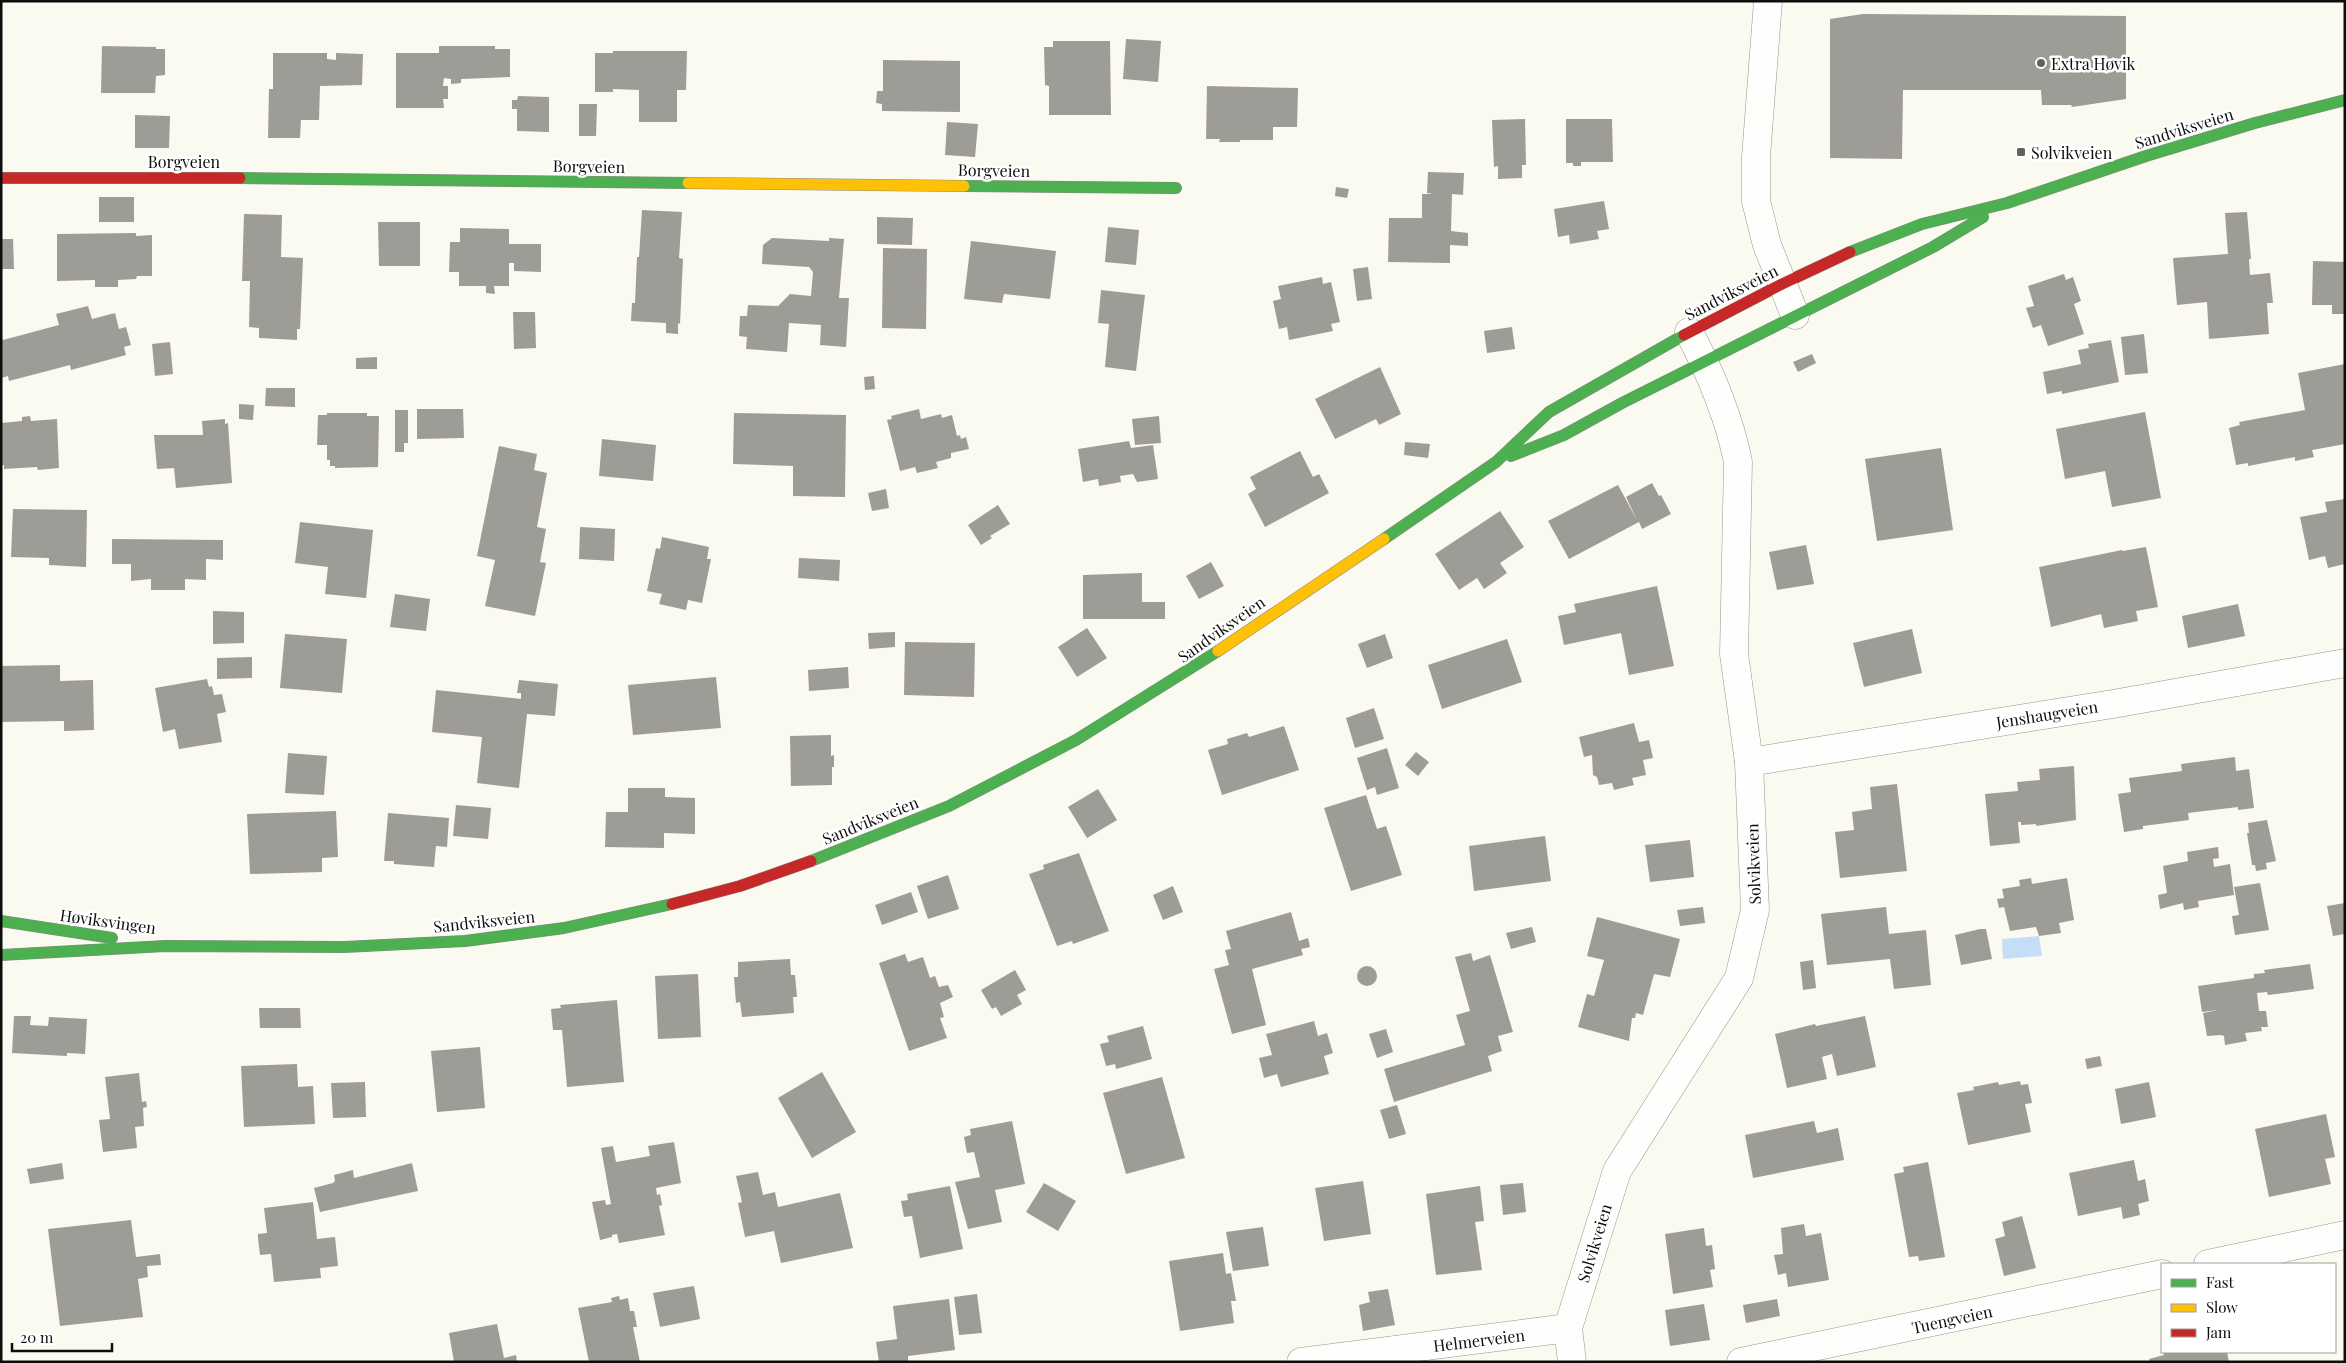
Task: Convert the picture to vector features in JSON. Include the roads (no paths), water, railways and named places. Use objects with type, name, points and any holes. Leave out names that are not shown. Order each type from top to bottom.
[{"type":"main road","name":"Sandviksveien","points":[[165,946],[344,947],[465,941],[564,928],[656,908],[740,886],[849,847],[949,806],[1076,740],[1181,676],[1496,462],[1549,412],[1689,332],[1782,284],[1842,255],[1922,224],[2007,203],[2146,156],[2256,123],[2345,100]]},
{"type":"main road","name":"Borgveien","points":[[1,178],[170,177],[1176,188]]},
{"type":"main road","name":"Sandviksveien","points":[[1496,462],[1564,435],[1622,402],[1933,247],[2007,203]]},
{"type":"main road","name":"Høviksvingen","points":[[1,921],[165,946]]},
{"type":"main road","name":"Høviksvingen","points":[[1,955],[165,946]]},
{"type":"street","points":[[1768,1],[1756,157],[1756,201],[1767,244],[1795,315]]},
{"type":"street","name":"Solvikveien","points":[[1572,1362],[1568,1328],[1617,1171],[1739,978],[1755,910],[1749,762],[1734,654],[1738,462],[1732,431],[1705,362],[1689,332]]},
{"type":"street","name":"Jenshaugveien","points":[[1749,762],[2113,704],[2345,663]]},
{"type":"street","points":[[2213,1263],[2345,1235]]},
{"type":"street","name":"Tuengveien","points":[[1742,1362],[2161,1274]]},
{"type":"street","name":"Helmerveien","points":[[1301,1362],[1568,1328]]},
{"type":"water","points":[[2039,936],[2042,956],[2003,959],[2002,939]]},
{"type":"place","name":"Extra Høvik","points":[[2041,63]]},
{"type":"place","name":"Solvikveien","points":[[2021,152]]}]
